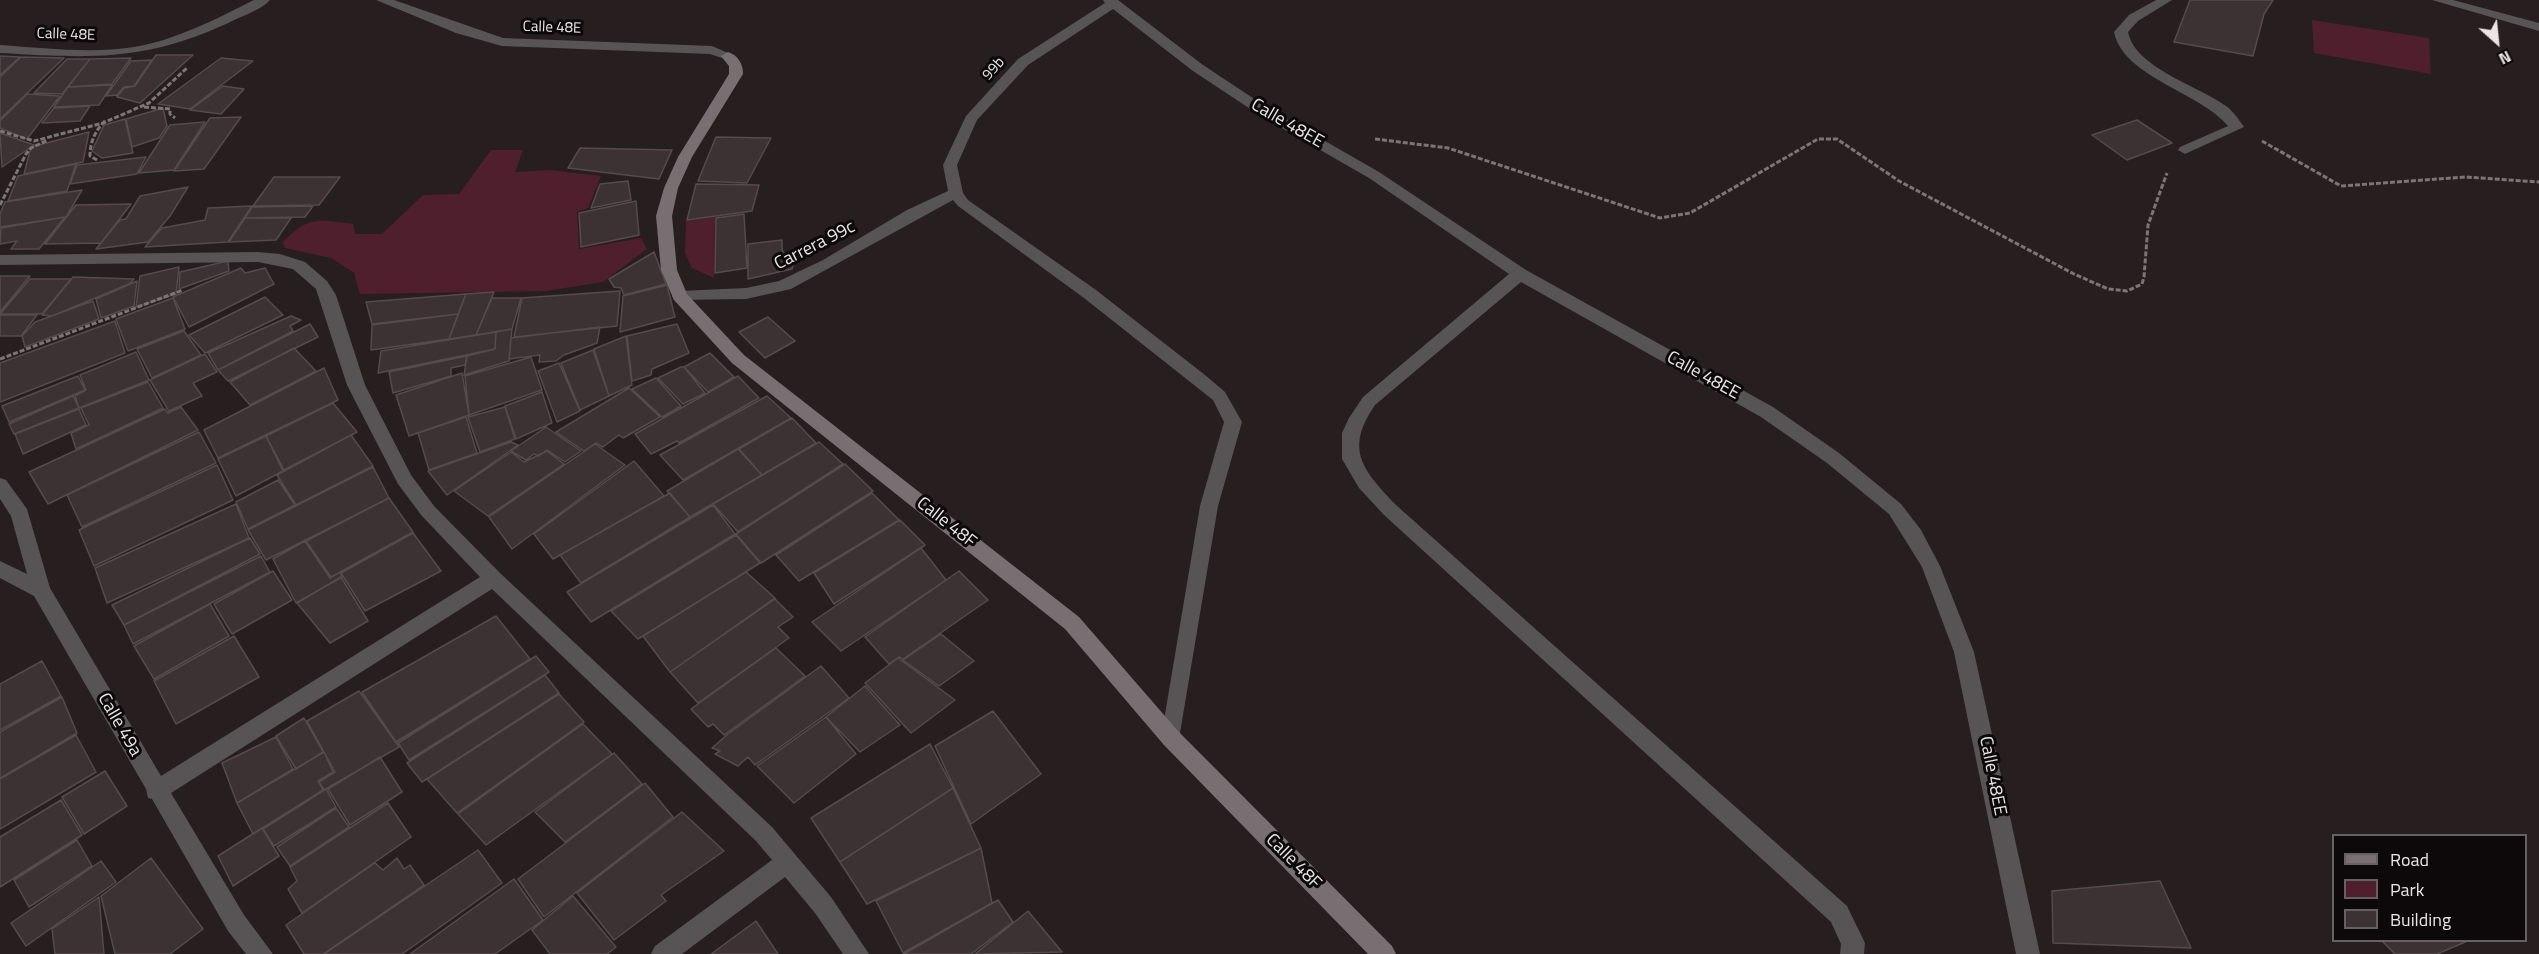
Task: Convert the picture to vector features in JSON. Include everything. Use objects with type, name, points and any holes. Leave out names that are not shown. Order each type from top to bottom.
[{"type":"street","name":"Calle 48E","points":[[0,49],[114,53],[172,42],[225,20],[264,0]]},
{"type":"street","name":"Calle 48E","points":[[382,0],[461,30],[502,42],[712,50],[728,56]]},
{"type":"street","points":[[2166,0],[2125,24],[2121,33],[2123,45],[2147,66],[2222,110],[2238,127],[2185,150]]},
{"type":"street","points":[[2438,0],[2539,27]]},
{"type":"street","name":"99b","points":[[956,193],[950,165],[971,118],[1023,62],[1111,2]]},
{"type":"street","name":"Calle 48EE","points":[[1111,2],[1198,68],[1266,113],[1374,175],[1520,274],[1767,412],[1833,458],[1895,508],[1914,535],[1931,566],[1964,652],[2028,954]]},
{"type":"street","name":"Calle 48F","points":[[728,56],[736,64],[736,74],[685,157],[671,188],[664,216],[669,270],[680,296],[738,360],[1072,623],[1171,738],[1384,954]]},
{"type":"street","points":[[956,193],[963,202],[1090,294],[1219,396],[1233,422],[1209,506],[1171,738]]},
{"type":"street","name":"Carrera 99c","points":[[680,296],[738,294],[784,285],[842,257],[909,216],[956,193]]},
{"type":"street","points":[[0,260],[232,256],[281,258],[297,262],[321,281],[328,295],[356,385],[404,479],[428,511],[493,578],[764,834],[823,905],[857,954]]},
{"type":"street","points":[[1520,274],[1369,401],[1357,416],[1350,431],[1348,450],[1353,465],[1368,487],[1390,510],[1839,914],[1853,943],[1852,954]]},
{"type":"street","name":"Calle 49a","points":[[0,485],[20,514],[40,590],[156,791],[236,923],[261,954]]},
{"type":"street","points":[[0,569],[40,590]]},
{"type":"street","points":[[156,791],[493,578]]},
{"type":"street","points":[[663,954],[787,862]]},
{"type":"path","points":[[0,205],[31,148],[51,138],[143,107],[163,93],[218,38],[225,20]]},
{"type":"path","points":[[143,107],[170,109],[170,114],[175,118]]},
{"type":"path","points":[[98,160],[90,156],[89,149],[95,131],[105,121]]},
{"type":"path","points":[[2238,127],[2341,186],[2466,177],[2539,182]]},
{"type":"path","points":[[0,131],[24,140],[51,138]]},
{"type":"path","points":[[1372,138],[1448,148],[1660,218],[1690,213],[1818,139],[1837,139],[1899,181],[2014,243],[2108,289],[2127,291],[2142,284],[2148,269],[2147,233],[2154,203],[2167,173],[2185,150]]},
{"type":"path","points":[[0,359],[177,295],[192,287]]},
{"type":"green space","points":[[2312,20],[2429,38],[2431,74],[2314,53]]},
{"type":"green space","points":[[491,150],[523,150],[515,172],[550,170],[601,176],[588,208],[577,212],[579,249],[641,238],[647,249],[603,282],[546,291],[360,294],[354,273],[331,258],[285,248],[283,242],[292,233],[315,221],[353,224],[355,234],[382,234],[423,195],[459,194]]},
{"type":"green space","points":[[715,217],[714,278],[692,268],[685,253],[686,221]]},
{"type":"building","points":[[2190,0],[2273,0],[2264,14],[2253,56],[2174,42]]},
{"type":"building","points":[[156,55],[193,55],[140,103],[117,97],[124,88],[135,86]]},
{"type":"building","points":[[0,56],[20,57],[0,75]]},
{"type":"building","points":[[21,57],[64,58],[0,119],[0,77]]},
{"type":"building","points":[[131,58],[112,84],[68,87],[90,59]]},
{"type":"building","points":[[221,58],[253,61],[190,109],[158,104]]},
{"type":"building","points":[[67,59],[90,59],[62,94],[34,93]]},
{"type":"building","points":[[152,60],[134,86],[124,87],[117,95],[106,96],[131,61]]},
{"type":"building","points":[[112,85],[99,105],[54,107],[68,87]]},
{"type":"building","points":[[223,86],[244,89],[221,114],[190,110]]},
{"type":"building","points":[[27,94],[60,96],[27,139],[0,128],[0,121]]},
{"type":"building","points":[[90,106],[80,121],[42,123],[54,108]]},
{"type":"building","points":[[163,108],[167,126],[159,138],[132,147],[126,119]]},
{"type":"building","points":[[241,117],[204,169],[174,171],[210,118]]},
{"type":"building","points":[[125,119],[133,153],[102,158],[92,151],[104,125]]},
{"type":"building","points":[[2137,120],[2172,143],[2127,160],[2092,135]]},
{"type":"building","points":[[205,122],[174,170],[139,173],[170,125]]},
{"type":"building","points":[[89,132],[83,162],[24,174],[31,147]]},
{"type":"building","points":[[0,133],[34,145],[2,167]]},
{"type":"building","points":[[716,137],[771,138],[747,183],[698,181]]},
{"type":"building","points":[[580,148],[672,150],[659,179],[568,168]]},
{"type":"building","points":[[146,157],[137,174],[70,184],[77,165]]},
{"type":"building","points":[[76,164],[67,191],[8,201],[18,176]]},
{"type":"building","points":[[274,177],[340,177],[319,205],[253,206]]},
{"type":"building","points":[[628,181],[631,200],[591,208],[600,184]]},
{"type":"building","points":[[696,184],[759,185],[752,211],[687,220]]},
{"type":"building","points":[[188,187],[170,216],[148,242],[96,249],[120,220],[126,219],[140,196]]},
{"type":"building","points":[[82,190],[66,217],[0,227],[0,214],[5,202]]},
{"type":"building","points":[[636,201],[639,235],[581,247],[579,213]]},
{"type":"building","points":[[131,204],[101,243],[45,244],[76,205]]},
{"type":"building","points":[[252,206],[228,242],[145,247],[162,228],[205,220],[208,208]]},
{"type":"building","points":[[313,206],[305,217],[245,218],[252,207]]},
{"type":"building","points":[[744,214],[747,268],[715,273],[716,218]]},
{"type":"building","points":[[65,217],[39,249],[11,249],[17,241],[0,244],[1,228]]},
{"type":"building","points":[[245,218],[291,218],[276,240],[229,242]]},
{"type":"building","points":[[782,240],[782,250],[793,266],[792,269],[748,279],[748,244]]},
{"type":"building","points":[[654,252],[666,284],[624,295],[621,288],[614,287],[609,279]]},
{"type":"building","points":[[228,261],[229,271],[179,289],[180,272]]},
{"type":"building","points":[[179,267],[176,294],[136,307],[140,276]]},
{"type":"building","points":[[241,268],[245,273],[265,268],[274,284],[189,327],[173,297]]},
{"type":"building","points":[[0,276],[30,276],[0,312]]},
{"type":"building","points":[[73,277],[134,279],[129,284],[52,316],[42,315]]},
{"type":"building","points":[[30,279],[71,279],[42,314],[0,314]]},
{"type":"building","points":[[137,281],[134,306],[101,318],[96,299]]},
{"type":"building","points":[[667,285],[675,317],[620,332],[623,296]]},
{"type":"building","points":[[620,291],[617,326],[514,337],[522,298]]},
{"type":"building","points":[[494,292],[476,335],[449,339],[466,294]]},
{"type":"building","points":[[466,294],[458,314],[372,324],[366,302]]},
{"type":"building","points":[[265,297],[283,315],[205,353],[189,335]]},
{"type":"building","points":[[173,298],[185,329],[128,351],[116,319]]},
{"type":"building","points":[[492,298],[521,298],[512,329],[476,335]]},
{"type":"building","points":[[93,301],[99,319],[25,347],[22,336],[35,322]]},
{"type":"building","points":[[458,314],[449,339],[371,350],[372,325]]},
{"type":"building","points":[[0,315],[37,315],[21,336],[0,336]]},
{"type":"building","points":[[291,316],[301,320],[290,326],[293,331],[218,370],[208,353]]},
{"type":"building","points":[[768,317],[795,341],[765,358],[739,332]]},
{"type":"building","points":[[115,321],[125,353],[0,402],[0,363]]},
{"type":"building","points":[[310,324],[318,337],[228,381],[218,370]]},
{"type":"building","points":[[677,324],[689,353],[652,369],[651,375],[632,381],[627,336]]},
{"type":"building","points":[[600,327],[597,343],[564,355],[556,361],[539,362],[540,355],[509,359],[511,338]]},
{"type":"building","points":[[512,329],[509,361],[464,375],[467,356],[495,349],[496,332]]},
{"type":"building","points":[[184,331],[201,355],[152,378],[137,349]]},
{"type":"building","points":[[496,332],[495,349],[378,373],[381,351]]},
{"type":"building","points":[[626,336],[632,385],[609,396],[594,349]]},
{"type":"building","points":[[294,348],[316,371],[250,405],[230,382]]},
{"type":"building","points":[[593,350],[609,396],[580,410],[561,363]]},
{"type":"building","points":[[136,352],[149,380],[79,408],[75,396],[86,390],[80,375]]},
{"type":"building","points":[[710,353],[734,377],[708,392],[684,367]]},
{"type":"building","points":[[205,354],[217,372],[193,383],[202,396],[169,411],[150,380]]},
{"type":"building","points":[[467,356],[465,365],[451,368],[451,376],[393,393],[389,372]]},
{"type":"building","points":[[531,357],[542,390],[469,415],[465,376]]},
{"type":"building","points":[[559,363],[580,411],[557,422],[538,371]]},
{"type":"building","points":[[684,367],[705,393],[683,404],[658,378]]},
{"type":"building","points":[[324,368],[338,400],[218,458],[204,430]]},
{"type":"building","points":[[462,373],[469,415],[409,436],[396,395]]},
{"type":"building","points":[[78,376],[85,390],[9,422],[2,406]]},
{"type":"building","points":[[738,376],[759,398],[679,443],[677,441],[651,454],[635,434]]},
{"type":"building","points":[[656,378],[681,406],[662,417],[632,389]]},
{"type":"building","points":[[148,382],[163,408],[76,449],[71,433],[89,425],[81,408]]},
{"type":"building","points":[[629,388],[660,417],[623,438],[619,435],[603,447],[596,443],[584,451],[556,432]]},
{"type":"building","points":[[542,392],[552,423],[516,439],[505,406]]},
{"type":"building","points":[[73,396],[79,408],[14,434],[9,424]]},
{"type":"building","points":[[767,396],[791,418],[683,480],[660,455]]},
{"type":"building","points":[[333,403],[357,432],[284,470],[266,436]]},
{"type":"building","points":[[181,407],[198,430],[48,504],[29,472],[165,409],[168,413]]},
{"type":"building","points":[[505,407],[515,439],[480,452],[468,417]]},
{"type":"building","points":[[79,409],[86,425],[23,454],[15,434]]},
{"type":"building","points":[[466,417],[477,453],[429,470],[418,433]]},
{"type":"building","points":[[792,418],[816,443],[762,475],[739,449]]},
{"type":"building","points":[[546,427],[581,451],[565,462],[547,450],[539,456],[534,454],[526,460],[511,451]]},
{"type":"building","points":[[199,432],[216,463],[82,527],[67,495]]},
{"type":"building","points":[[351,435],[373,466],[296,505],[277,475]]},
{"type":"building","points":[[266,436],[283,471],[236,496],[218,459]]},
{"type":"building","points":[[511,442],[518,445],[447,495],[428,471]]},
{"type":"building","points":[[819,442],[843,464],[738,532],[713,504]]},
{"type":"building","points":[[595,444],[625,465],[512,549],[489,517]]},
{"type":"building","points":[[738,449],[762,475],[690,517],[667,491]]},
{"type":"building","points":[[547,451],[564,464],[488,516],[454,491],[511,452],[524,462]]},
{"type":"building","points":[[634,461],[664,496],[553,559],[534,534]]},
{"type":"building","points":[[845,464],[873,491],[761,563],[736,534]]},
{"type":"building","points":[[217,465],[233,500],[94,566],[79,530]]},
{"type":"building","points":[[373,467],[389,498],[266,560],[248,530]]},
{"type":"building","points":[[278,480],[295,505],[248,529],[236,502]]},
{"type":"building","points":[[670,493],[690,517],[581,583],[560,555]]},
{"type":"building","points":[[872,493],[899,520],[799,581],[776,555]]},
{"type":"building","points":[[389,498],[413,532],[331,577],[306,541]]},
{"type":"building","points":[[236,504],[249,538],[107,603],[95,568]]},
{"type":"building","points":[[713,505],[735,534],[591,622],[567,592]]},
{"type":"building","points":[[900,520],[925,545],[834,604],[814,573]]},
{"type":"building","points":[[413,533],[441,571],[365,611],[341,573]]},
{"type":"building","points":[[736,535],[760,563],[638,639],[611,611]]},
{"type":"building","points":[[250,538],[260,554],[124,625],[112,605]]},
{"type":"building","points":[[305,541],[330,578],[340,572],[342,577],[296,603],[273,559]]},
{"type":"building","points":[[921,548],[946,580],[841,651],[812,622]]},
{"type":"building","points":[[261,556],[270,572],[133,644],[124,625]]},
{"type":"building","points":[[273,571],[292,600],[232,634],[214,604]]},
{"type":"building","points":[[959,571],[988,600],[903,659],[899,657],[889,664],[865,637]]},
{"type":"building","points":[[746,572],[775,598],[670,672],[643,636]]},
{"type":"building","points":[[341,577],[368,621],[330,643],[297,603]]},
{"type":"building","points":[[775,599],[793,617],[778,627],[789,638],[698,703],[670,672]]},
{"type":"building","points":[[210,604],[229,636],[154,679],[134,646]]},
{"type":"building","points":[[496,616],[530,659],[396,742],[362,692]]},
{"type":"building","points":[[941,634],[974,661],[939,686],[903,660]]},
{"type":"building","points":[[234,636],[259,677],[176,724],[154,681]]},
{"type":"building","points":[[776,648],[805,676],[724,735],[713,724],[708,727],[691,709]]},
{"type":"building","points":[[536,656],[549,672],[409,760],[398,743]]},
{"type":"building","points":[[898,658],[955,700],[911,733],[865,683]]},
{"type":"building","points":[[42,661],[61,696],[0,730],[0,684]]},
{"type":"building","points":[[821,666],[849,698],[755,765],[748,757],[738,766],[715,754],[720,751],[712,748],[728,734]]},
{"type":"building","points":[[545,675],[559,693],[422,782],[407,763]]},
{"type":"building","points":[[865,686],[900,725],[860,752],[826,717]]},
{"type":"building","points":[[359,691],[399,747],[324,790],[319,782],[335,772],[307,721]]},
{"type":"building","points":[[559,694],[584,722],[457,813],[427,779]]},
{"type":"building","points":[[62,697],[77,733],[0,778],[0,732]]},
{"type":"building","points":[[993,711],[1041,774],[971,824],[935,746]]},
{"type":"building","points":[[826,717],[856,754],[794,803],[757,766]]},
{"type":"building","points":[[304,718],[323,752],[296,769],[276,736]]},
{"type":"building","points":[[583,724],[612,754],[486,845],[458,814]]},
{"type":"building","points":[[76,735],[96,772],[0,829],[0,779]]},
{"type":"building","points":[[276,737],[293,769],[237,803],[222,763]]},
{"type":"building","points":[[930,744],[953,788],[840,862],[811,818]]},
{"type":"building","points":[[324,752],[333,772],[318,781],[323,790],[253,834],[237,803]]},
{"type":"building","points":[[614,753],[642,784],[565,842],[535,812]]},
{"type":"building","points":[[380,757],[402,792],[350,825],[328,789]]},
{"type":"building","points":[[105,771],[127,806],[84,834],[62,797]]},
{"type":"building","points":[[645,783],[673,817],[544,917],[518,879]]},
{"type":"building","points":[[953,788],[981,848],[867,904],[840,862]]},
{"type":"building","points":[[326,789],[336,807],[274,846],[263,829]]},
{"type":"building","points":[[61,800],[82,835],[0,887],[0,837]]},
{"type":"building","points":[[388,803],[411,837],[302,913],[288,889],[297,881],[290,867]]},
{"type":"building","points":[[336,808],[349,827],[290,866],[277,847]]},
{"type":"building","points":[[682,812],[724,851],[661,895],[666,901],[614,940],[577,893]]},
{"type":"building","points":[[262,828],[279,856],[233,886],[218,856]]},
{"type":"building","points":[[77,840],[92,866],[29,907],[14,880]]},
{"type":"building","points":[[981,848],[992,903],[903,953],[876,901]]},
{"type":"building","points":[[478,850],[502,883],[402,954],[324,954]]},
{"type":"building","points":[[151,858],[203,929],[170,954],[115,954],[101,896]]},
{"type":"building","points":[[397,858],[404,869],[410,865],[424,885],[323,954],[304,954],[286,925],[375,863],[383,870]]},
{"type":"building","points":[[101,861],[116,882],[26,946],[11,923]]},
{"type":"building","points":[[514,879],[543,920],[495,954],[410,954]]},
{"type":"building","points":[[2160,881],[2191,948],[2053,943],[2052,891]]},
{"type":"building","points":[[573,896],[616,947],[607,954],[550,954],[532,930]]},
{"type":"building","points":[[99,897],[104,954],[55,954],[52,929]]},
{"type":"building","points":[[998,900],[1013,922],[971,954],[904,954]]},
{"type":"building","points":[[1028,911],[1062,952],[975,954]]},
{"type":"building","points":[[756,921],[778,954],[711,954]]},
{"type":"building","points":[[2383,942],[2465,942],[2437,954],[2395,954]]}]
